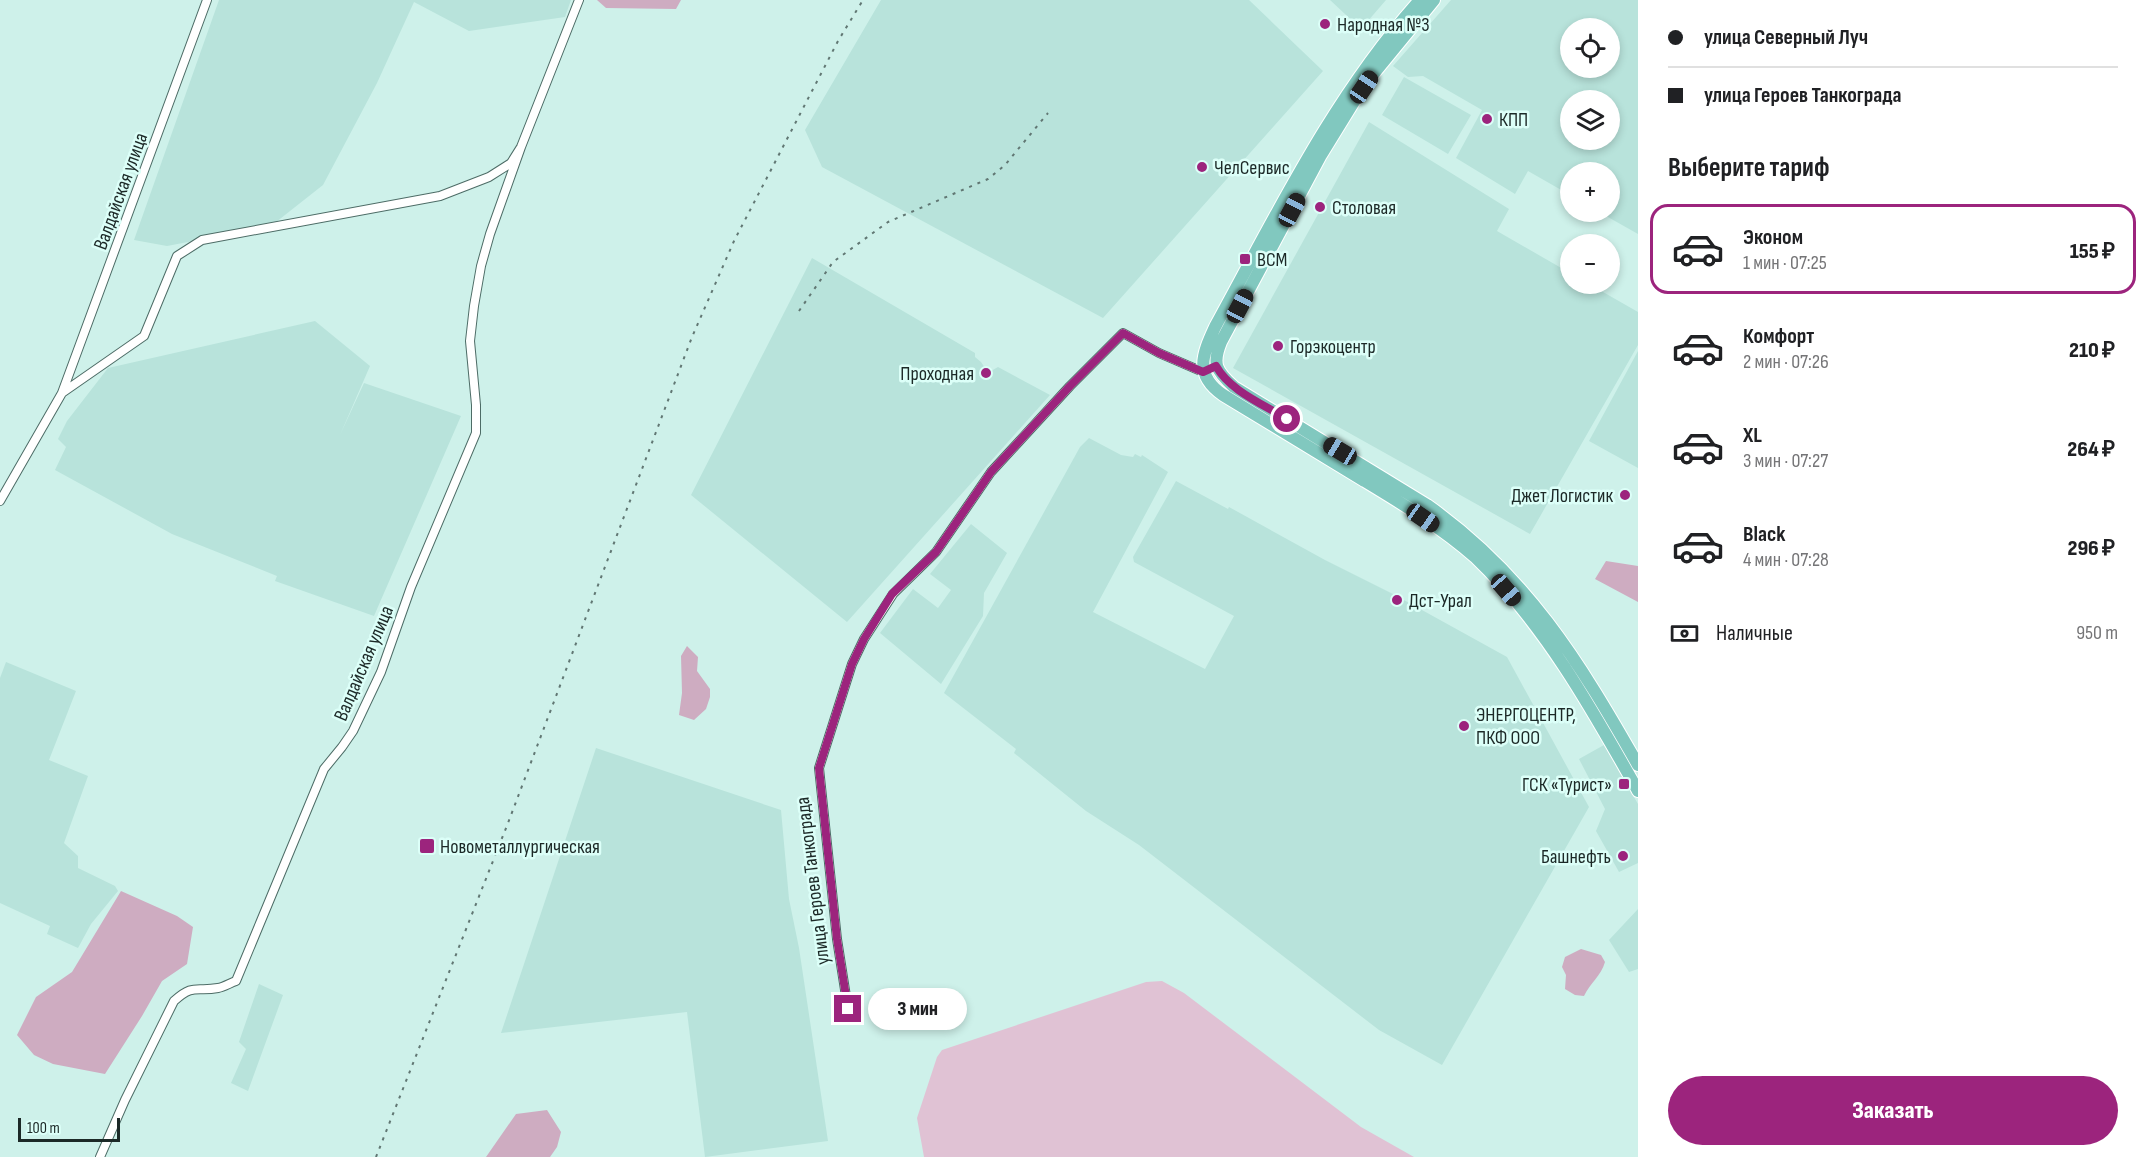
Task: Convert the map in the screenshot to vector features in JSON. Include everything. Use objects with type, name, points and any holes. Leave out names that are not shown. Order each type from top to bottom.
[{"type":"main road","points":[[1420,0],[1366,67],[1312,149],[1215,327],[1202,360],[1203,372],[1208,382],[1222,395],[1396,500],[1444,532],[1474,557],[1533,621],[1586,700],[1638,791]]},
{"type":"main road","points":[[1434,0],[1375,72],[1321,155],[1221,342],[1217,352],[1216,366],[1222,376],[1234,387],[1427,505],[1454,524],[1495,560],[1546,618],[1592,686],[1638,765]]},
{"type":"street","name":"Валдайская улица","points":[[0,501],[62,393],[207,0]]},
{"type":"street","points":[[62,393],[144,336],[177,255],[201,240],[440,196],[489,177],[511,163],[521,147],[579,0]]},
{"type":"street","name":"Валдайская улица","points":[[100,1157],[124,1100],[174,1001],[185,991],[218,988],[236,981],[324,769],[353,731],[381,672],[411,587],[476,433],[476,405],[470,341],[474,306],[481,266],[490,234],[521,147]]},
{"type":"street","name":"улица Героев Танкограда","points":[[848,1009],[837,939],[819,768],[852,664],[864,639],[892,594],[936,552],[991,472],[1070,386],[1123,333],[1159,353],[1203,372]]},
{"type":"street","points":[[1203,372],[1216,366]]},
{"type":"shaded area","points":[[219,0],[571,0],[565,17],[469,31],[414,2],[377,83],[323,185],[271,226],[167,246],[134,240]]},
{"type":"shaded area","points":[[597,0],[681,0],[676,9],[606,8]]},
{"type":"shaded area","points":[[881,0],[1249,0],[1323,71],[1103,318],[822,167],[805,130]]},
{"type":"shaded area","points":[[1330,0],[1386,0],[1361,29]]},
{"type":"shaded area","points":[[1451,0],[1638,0],[1638,234],[1617,222],[1620,222],[1620,162],[1560,162],[1560,189],[1528,171],[1515,194],[1456,158],[1482,110],[1423,76],[1408,77],[1393,66]]},
{"type":"shaded area","points":[[1404,77],[1471,115],[1448,154],[1382,115]]},
{"type":"shaded area","points":[[1369,122],[1509,209],[1497,231],[1560,267],[1560,294],[1606,294],[1638,312],[1638,345],[1530,534],[1233,368]]},
{"type":"shaded area","points":[[812,258],[975,353],[975,357],[985,368],[991,371],[998,367],[1050,395],[847,622],[691,495]]},
{"type":"shaded area","points":[[315,321],[370,366],[340,435],[364,383],[461,416],[374,616],[275,581],[277,576],[172,534],[55,470],[66,447],[58,439],[67,421],[108,368]]},
{"type":"shaded area","points":[[1638,351],[1638,468],[1589,441]]},
{"type":"shaded area","points":[[1089,438],[1121,455],[1133,457],[1135,454],[1141,457],[1142,455],[1168,472],[1093,612],[1205,669],[1234,616],[1134,562],[1133,557],[1176,481],[1393,594],[1507,657],[1589,807],[1442,1065],[1379,1030],[1139,845],[1086,811],[1014,753],[1016,749],[944,693],[1080,447]]},
{"type":"shaded area","points":[[971,524],[1007,553],[984,593],[983,616],[941,684],[880,633],[913,589],[938,608],[951,590],[930,574]]},
{"type":"shaded area","points":[[1606,561],[1638,566],[1638,602],[1595,579]]},
{"type":"shaded area","points":[[687,646],[698,657],[697,671],[710,689],[706,709],[694,720],[679,715],[682,693],[681,656]]},
{"type":"shaded area","points":[[6,662],[76,691],[49,760],[88,776],[64,843],[78,856],[78,868],[115,886],[118,891],[91,924],[78,948],[47,934],[50,926],[0,903],[0,678]]},
{"type":"shaded area","points":[[1604,745],[1638,804],[1638,863],[1619,872],[1596,831],[1605,809],[1579,759]]},
{"type":"shaded area","points":[[596,748],[781,810],[789,899],[799,948],[828,1141],[705,1157],[687,1012],[501,1033]]},
{"type":"shaded area","points":[[121,891],[177,916],[193,927],[187,964],[162,981],[105,1074],[53,1064],[34,1055],[17,1035],[36,997],[72,972]]},
{"type":"shaded area","points":[[1638,909],[1638,969],[1629,972],[1609,940]]},
{"type":"shaded area","points":[[1581,949],[1601,955],[1605,962],[1584,996],[1575,995],[1565,989],[1566,975],[1562,967],[1565,957]]},
{"type":"shaded area","points":[[1162,981],[1184,993],[1361,1127],[1414,1157],[924,1157],[917,1118],[937,1057],[942,1050],[1146,982]]},
{"type":"shaded area","points":[[259,984],[283,995],[248,1091],[231,1083],[246,1049],[239,1042]]},
{"type":"shaded area","points":[[547,1110],[561,1132],[557,1147],[550,1157],[486,1157],[516,1114]]},
{"type":"railway","points":[[376,1157],[508,823],[692,337],[734,241],[838,41],[863,0]]},
{"type":"railway","points":[[799,311],[833,262],[888,222],[988,179],[1005,165],[1048,113]]},
{"type":"place","name":"Народная №3","points":[[1325,24]]},
{"type":"place","name":"КПП","points":[[1487,119]]},
{"type":"place","name":"ЧелСервис","points":[[1202,167]]},
{"type":"place","name":"Столовая","points":[[1320,207]]},
{"type":"place","name":"ВСМ","points":[[1245,259]]},
{"type":"place","name":"Горэкоцентр","points":[[1278,346]]},
{"type":"place","name":"Проходная","points":[[986,373]]},
{"type":"place","name":"Джет Логистик","points":[[1625,495]]},
{"type":"place","name":"Дст-Урал","points":[[1397,600]]},
{"type":"place","name":"ЭНЕРГОЦЕНТР, ПКФ ООО","points":[[1464,726]]},
{"type":"place","name":"ГСК «Турист»","points":[[1624,784]]},
{"type":"place","name":"Новометаллургическая","points":[[427,846]]},
{"type":"place","name":"Башнефть","points":[[1623,856]]},
{"type":"route","points":[[848,1009],[837,939],[819,768],[852,664],[864,639],[892,594],[936,552],[991,472],[1070,386],[1123,333],[1159,353],[1203,372],[1216,366],[1222,376],[1234,387],[1287,419]]}]
